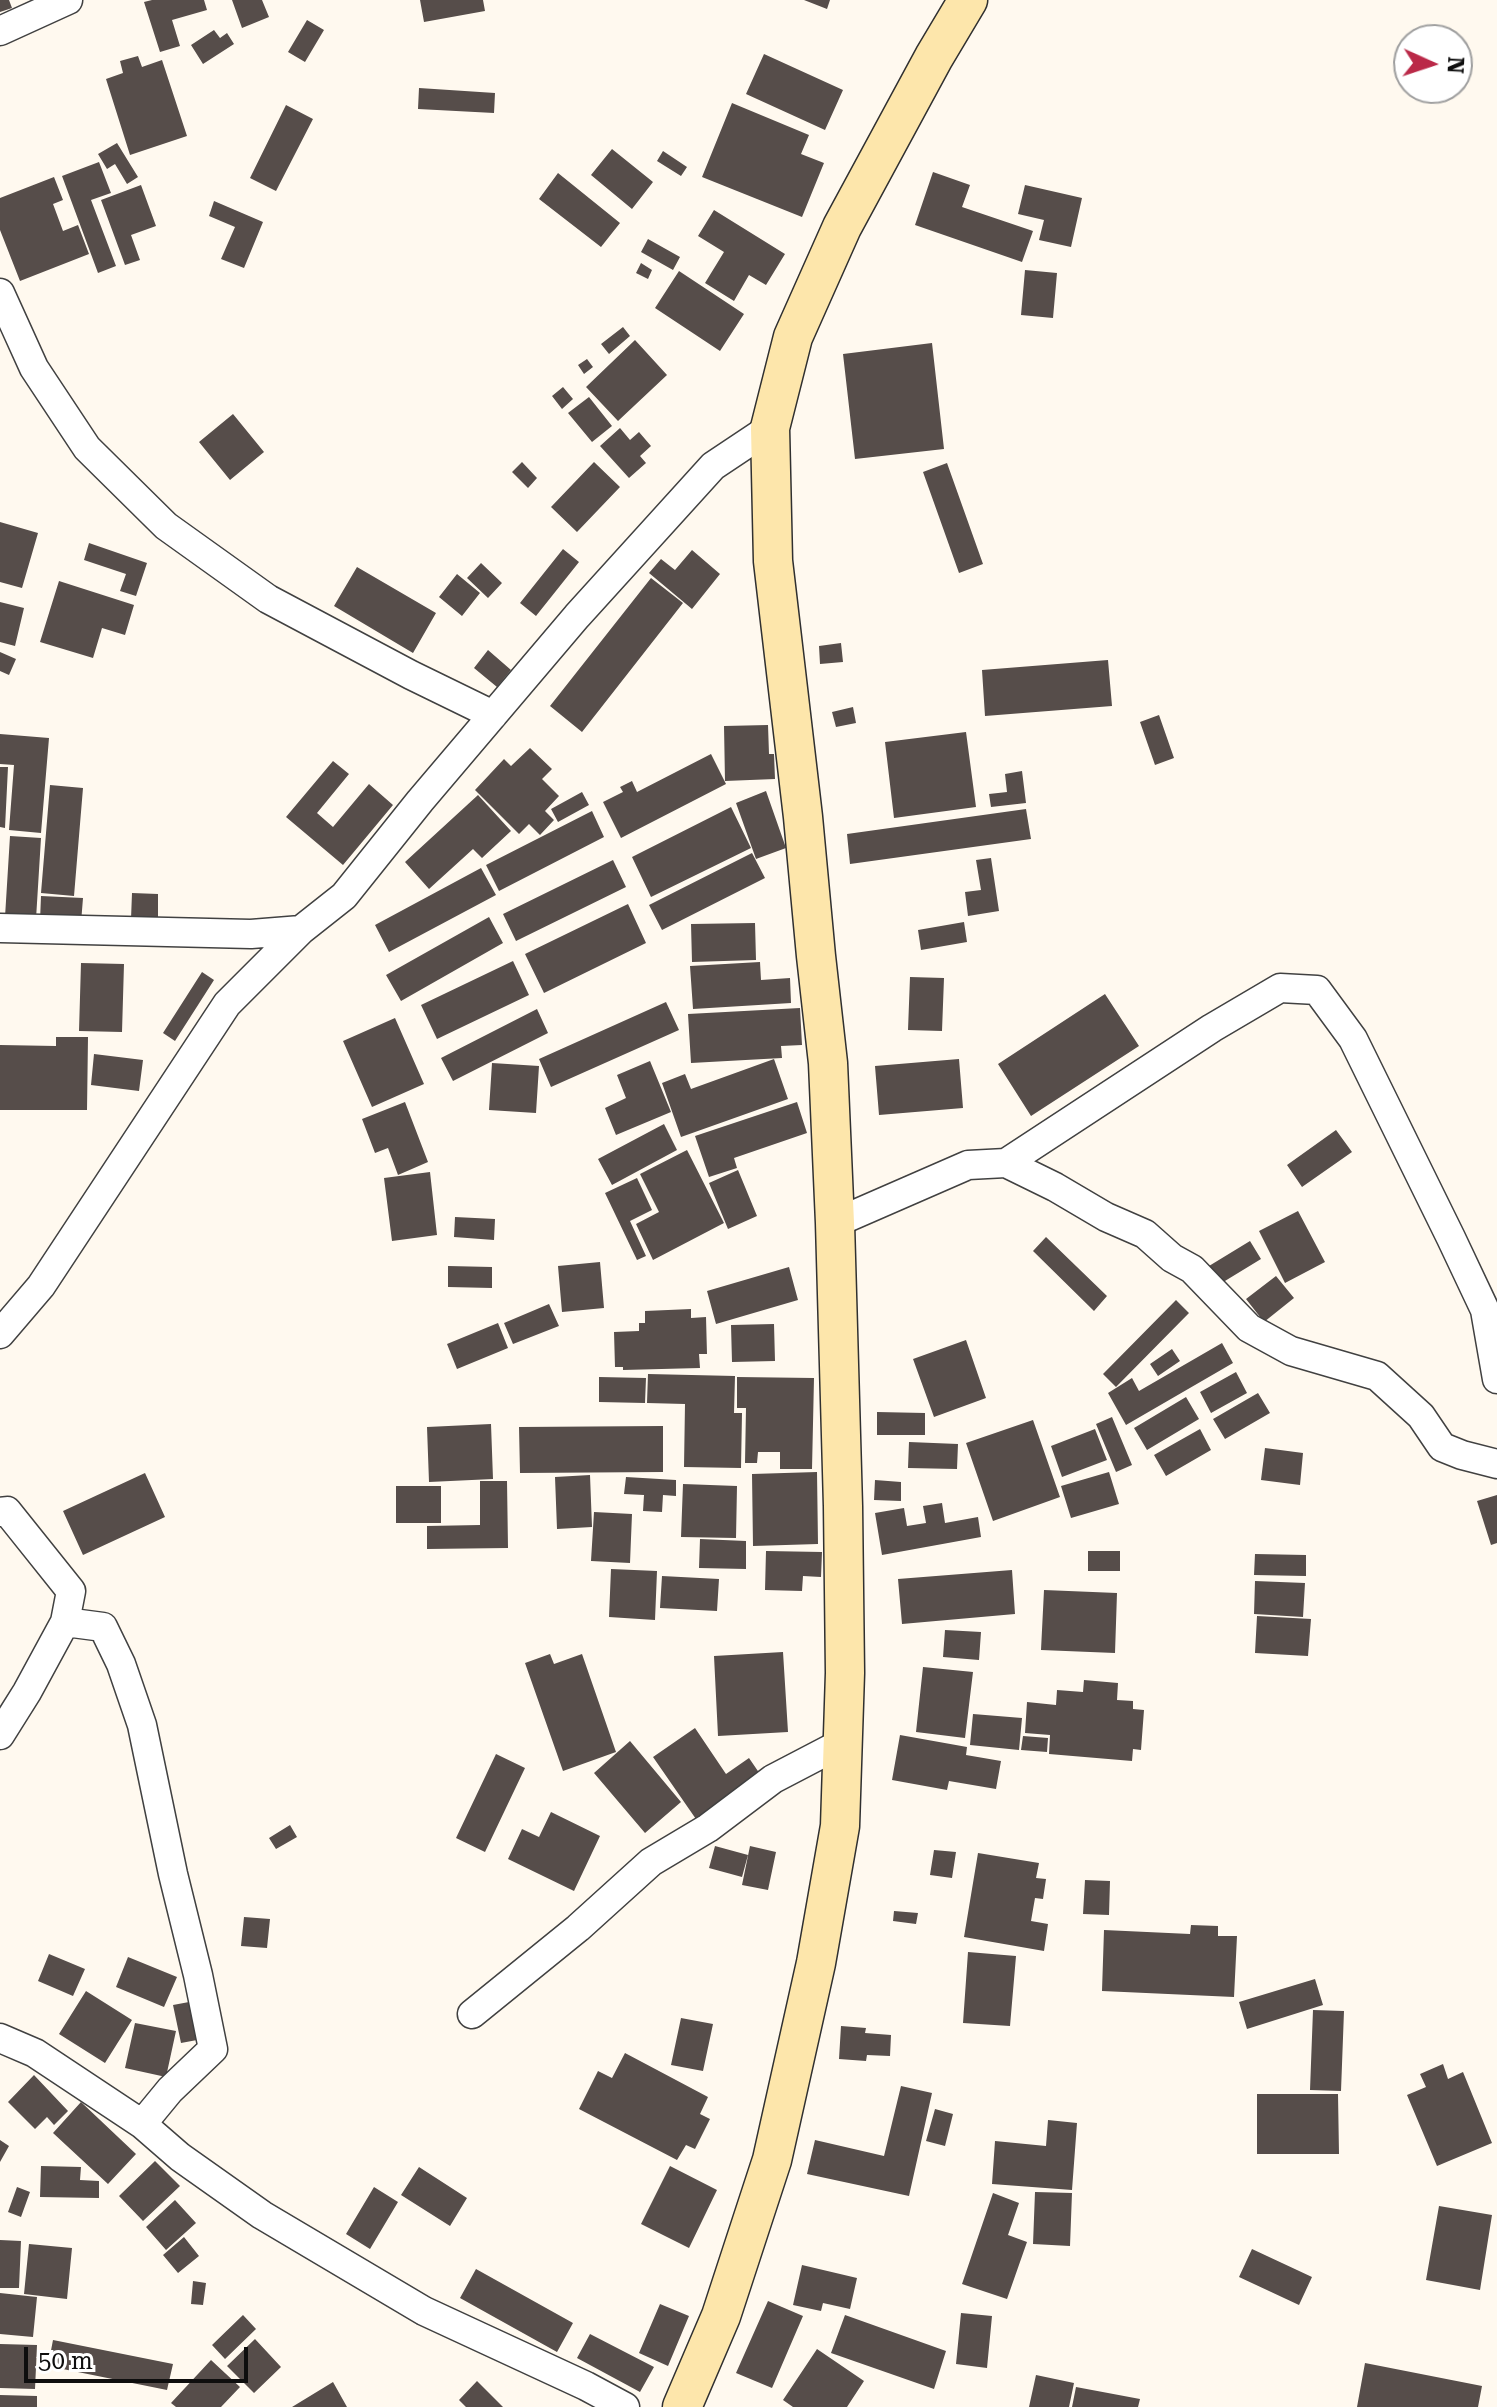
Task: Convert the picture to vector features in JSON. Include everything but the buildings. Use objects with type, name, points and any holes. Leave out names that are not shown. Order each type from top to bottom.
[{"type":"main road","points":[[682,2407],[721,2316],[772,2160],[816,1963],[840,1826],[845,1673],[843,1506],[828,1063],[773,561],[770,428],[793,337],[842,227],[968,0]]},
{"type":"street","points":[[0,31],[68,0]]},
{"type":"street","points":[[0,293],[34,368],[87,448],[166,526],[268,599],[493,715]]},
{"type":"street","points":[[0,1334],[41,1286],[227,1004],[301,930],[344,896],[577,616],[713,466],[770,428]]},
{"type":"street","points":[[0,928],[251,934],[301,930]]},
{"type":"street","points":[[1006,1163],[1212,1028],[1280,988],[1317,990],[1353,1039],[1485,1310],[1497,1379]]},
{"type":"street","points":[[835,1223],[968,1165],[1006,1163],[1106,1217],[1145,1234],[1172,1258],[1192,1269],[1249,1328],[1291,1351],[1377,1376],[1421,1416],[1442,1447],[1497,1464]]},
{"type":"street","points":[[0,1512],[7,1511],[71,1591],[65,1622],[0,1735]]},
{"type":"street","points":[[65,1622],[103,1627],[121,1664],[142,1725],[213,2049],[170,2090],[142,2124]]},
{"type":"street","points":[[472,2014],[578,1928],[651,1862],[708,1828],[773,1779],[842,1743]]},
{"type":"street","points":[[0,2038],[35,2053],[142,2124],[180,2157],[262,2215],[424,2311],[625,2407]]}]
